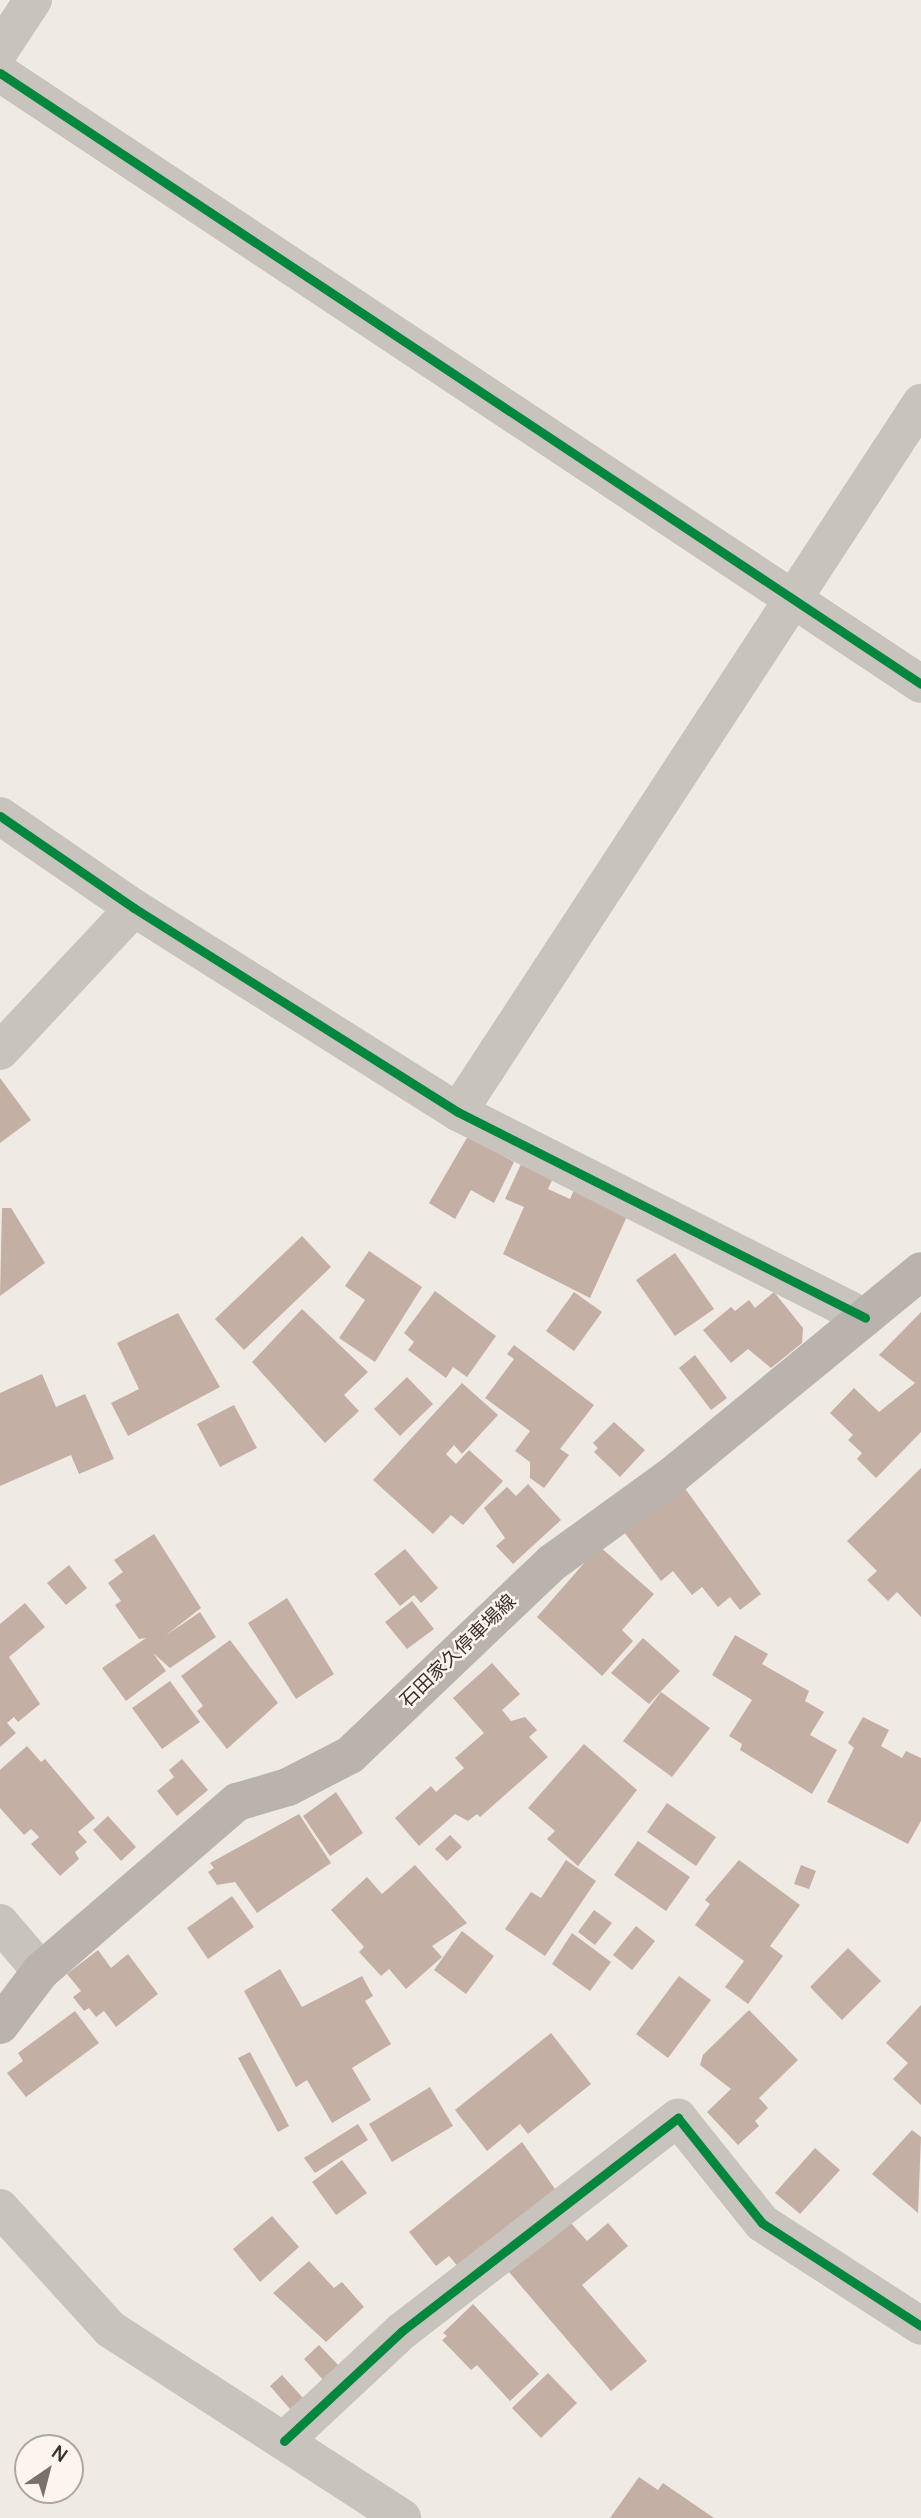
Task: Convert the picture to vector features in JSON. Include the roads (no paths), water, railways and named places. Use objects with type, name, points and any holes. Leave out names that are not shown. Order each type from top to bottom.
[{"type":"main road","name":"石田家久停車場線","points":[[0,2025],[41,1971],[237,1802],[288,1787],[350,1755],[554,1562],[673,1475],[920,1274]]},
{"type":"street","points":[[0,50],[33,0]]},
{"type":"street","points":[[0,73],[921,684]]},
{"type":"street","points":[[458,1112],[921,403]]},
{"type":"street","points":[[0,816],[134,908],[458,1112],[864,1318]]},
{"type":"street","points":[[0,1051],[134,908]]},
{"type":"street","points":[[0,1923],[41,1971]]},
{"type":"street","points":[[284,2441],[402,2331],[678,2118],[762,2222],[921,2326]]},
{"type":"street","points":[[0,2208],[110,2329],[402,2518]]}]
